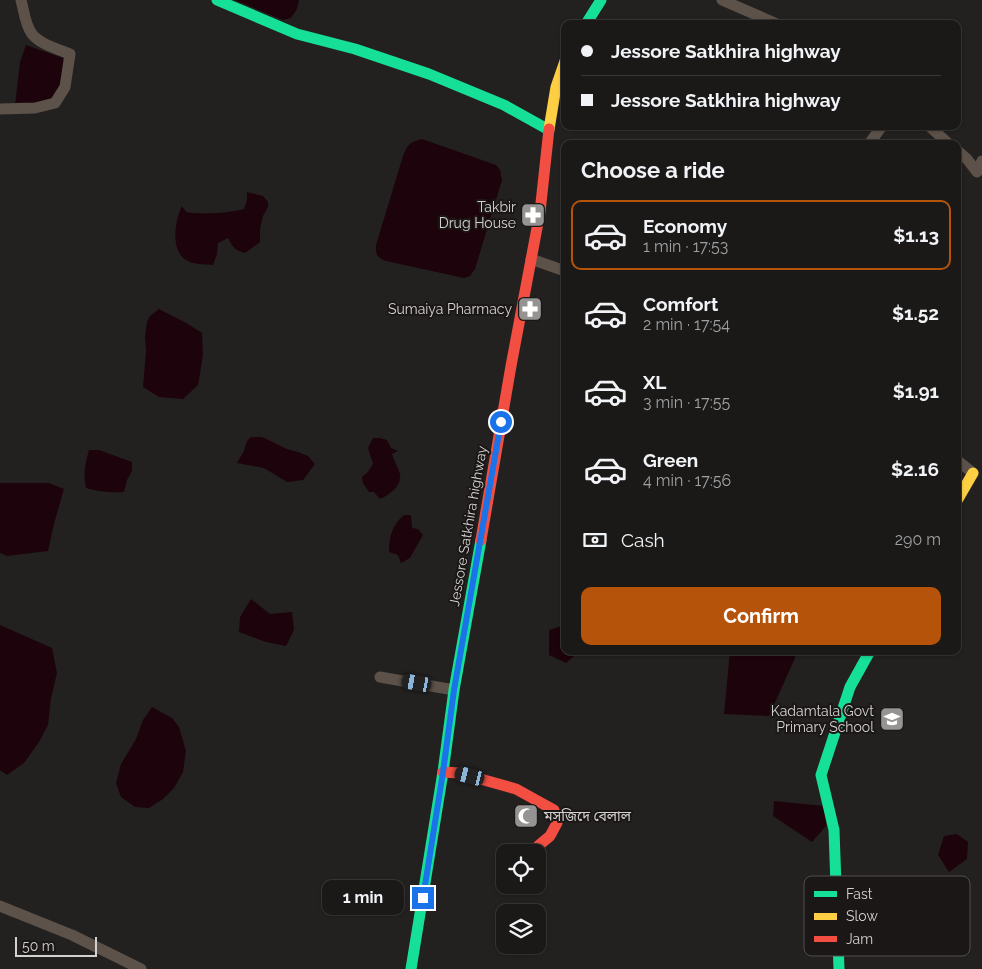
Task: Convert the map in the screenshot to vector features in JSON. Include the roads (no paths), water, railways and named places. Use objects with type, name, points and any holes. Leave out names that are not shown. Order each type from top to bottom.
[{"type":"main road","points":[[217,0],[298,34],[355,49],[429,74],[504,105],[548,130]]},
{"type":"main road","points":[[588,20],[601,0]]},
{"type":"main road","name":"Jessore Satkhira highway","points":[[411,969],[443,772],[454,690],[540,212],[548,130],[556,87],[561,73]]},
{"type":"main road","points":[[961,494],[973,473]]},
{"type":"main road","points":[[836,876],[834,830],[821,775],[850,687],[868,655]]},
{"type":"main road","points":[[443,772],[459,773],[516,789],[554,810],[557,823],[550,836],[540,844]]},
{"type":"main road","points":[[839,956],[839,969]]},
{"type":"street","points":[[0,109],[35,108],[55,103],[65,87],[70,54],[44,43],[32,34],[21,0]]},
{"type":"street","points":[[722,0],[768,20]]},
{"type":"street","points":[[933,130],[945,140]]},
{"type":"street","points":[[961,154],[979,176]]},
{"type":"street","points":[[979,176],[982,161]]},
{"type":"street","points":[[531,259],[561,270]]},
{"type":"street","points":[[961,464],[973,473]]},
{"type":"street","points":[[380,677],[454,690]]},
{"type":"street","points":[[0,906],[72,936],[142,969]]},
{"type":"place","name":"Takbir Drug House","points":[[533,215]]},
{"type":"place","name":"Sumaiya Pharmacy","points":[[530,309]]},
{"type":"place","name":"Kadamtala Govt Primary School","points":[[892,719]]},
{"type":"place","name":"মসজিদে বেলাল","points":[[526,816]]}]
